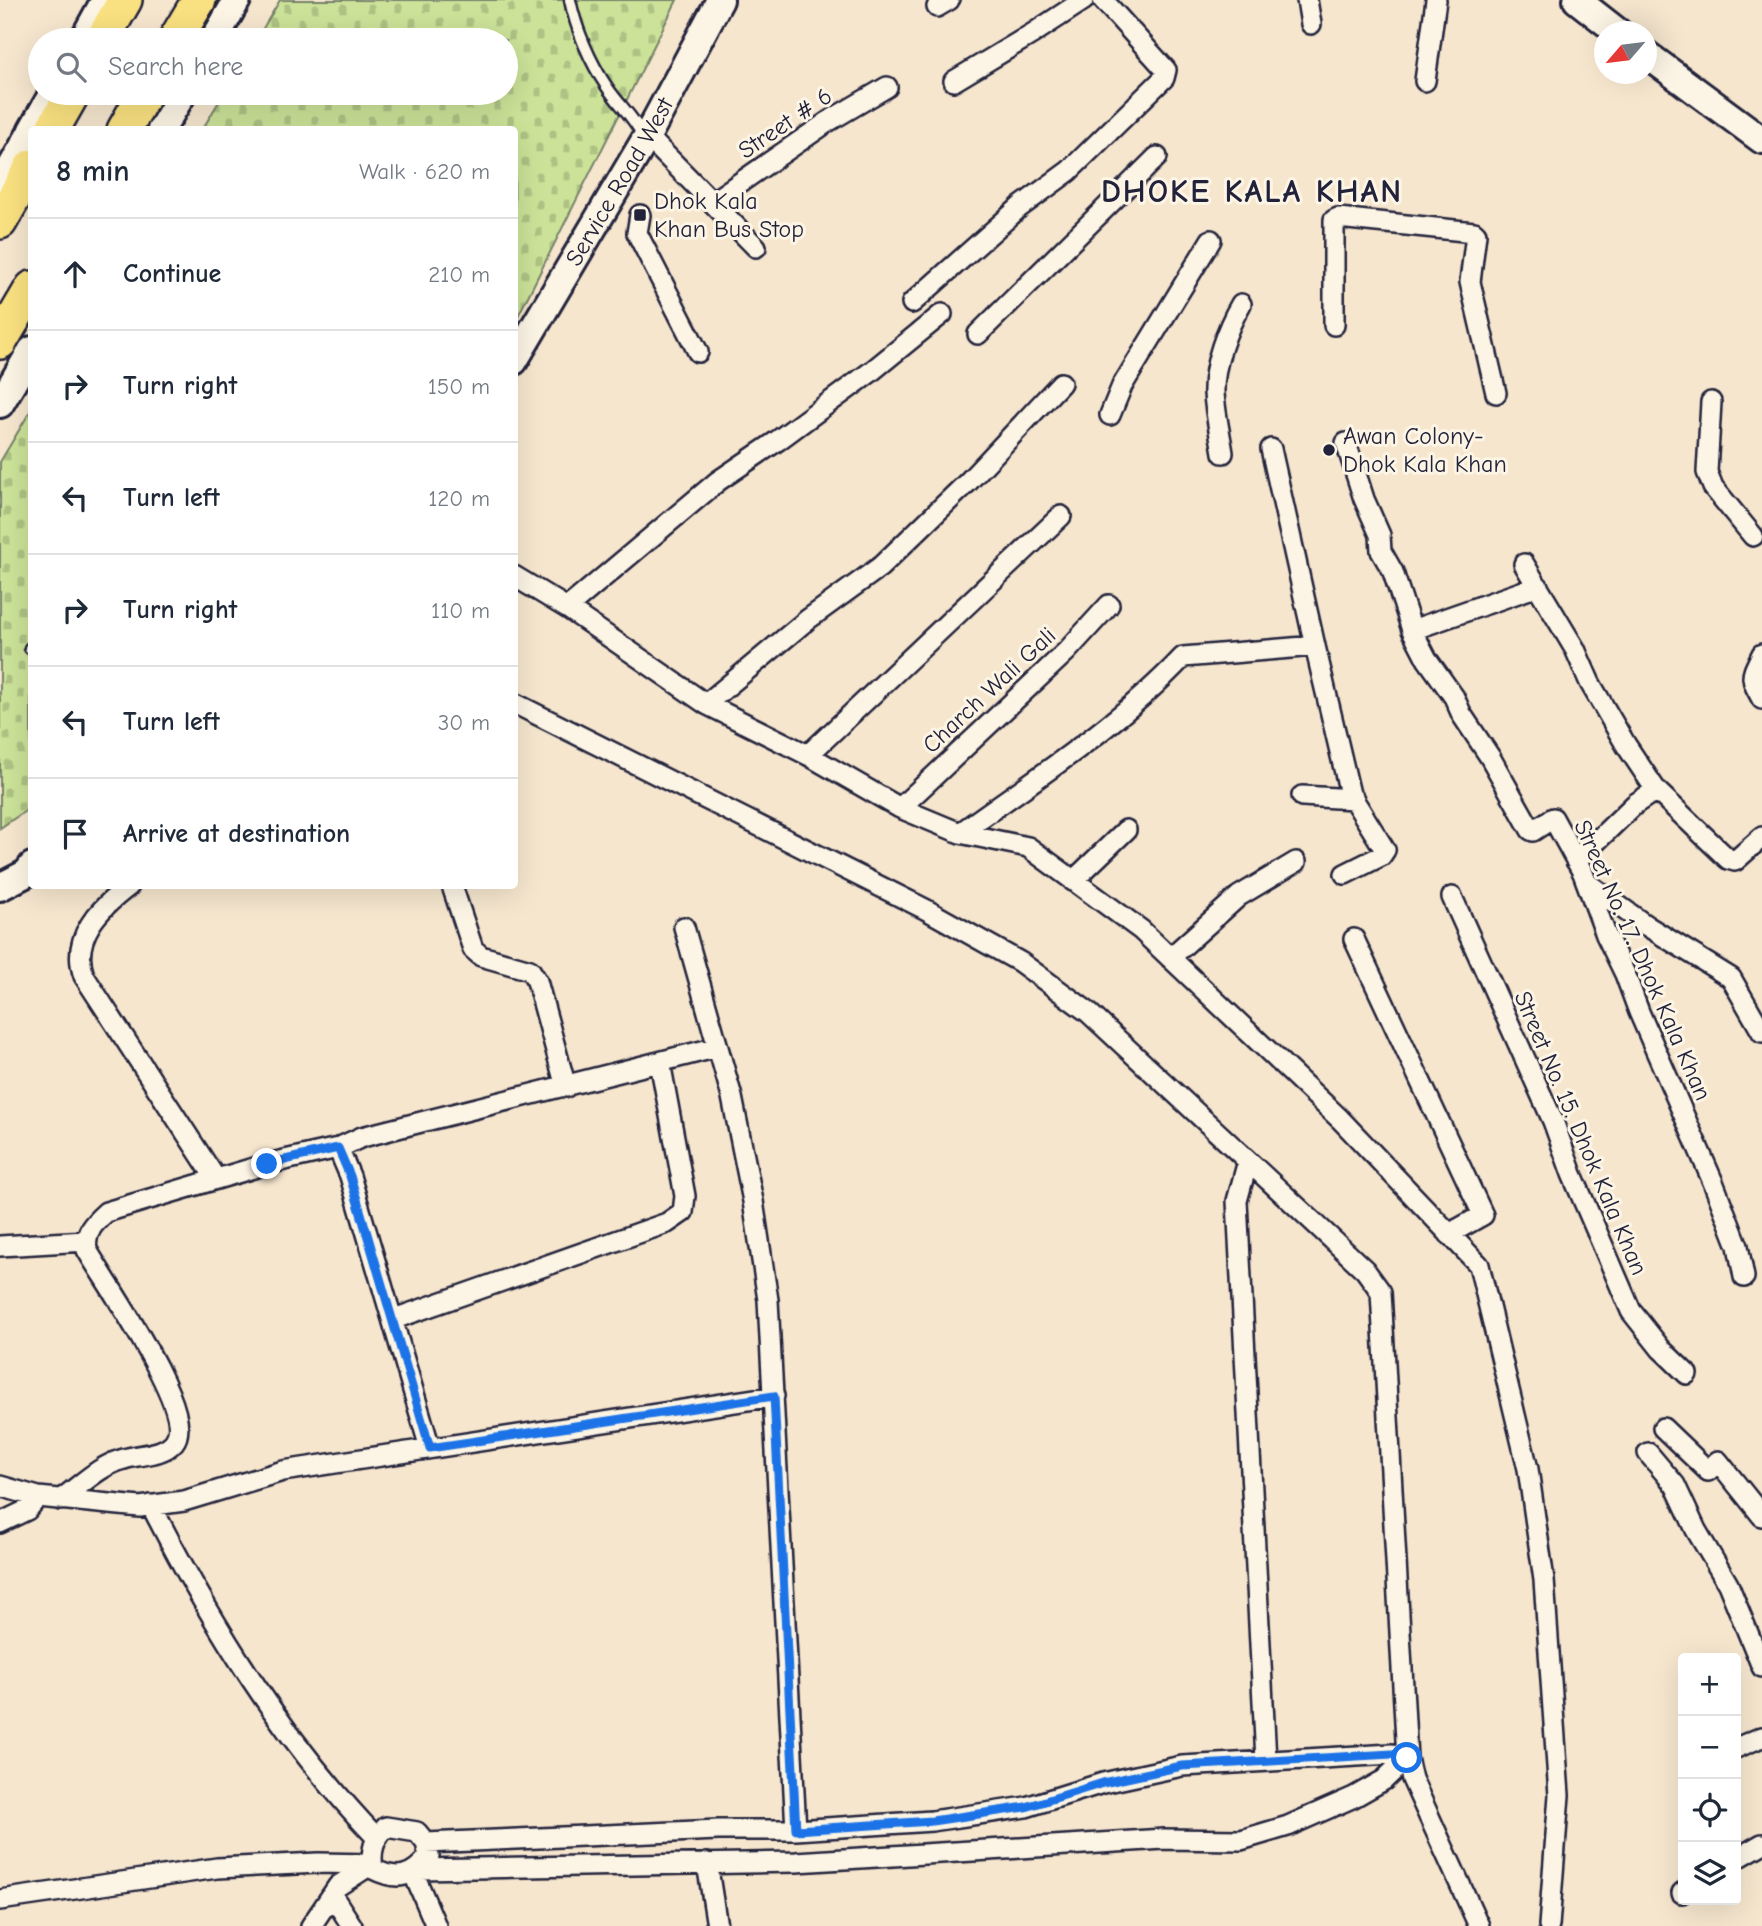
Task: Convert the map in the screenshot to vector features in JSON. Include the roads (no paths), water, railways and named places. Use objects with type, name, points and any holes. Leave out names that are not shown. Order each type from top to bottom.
[{"type":"highway","points":[[109,28],[125,0]]},
{"type":"highway","points":[[182,28],[199,0]]},
{"type":"highway","points":[[54,126],[66,105]]},
{"type":"highway","points":[[126,126],[138,105]]},
{"type":"highway","points":[[0,222],[28,173]]},
{"type":"highway","points":[[0,342],[28,295]]},
{"type":"street","points":[[90,28],[105,0]]},
{"type":"street","points":[[221,28],[237,0]]},
{"type":"street","name":"Service Road West","points":[[518,354],[646,138],[720,0]]},
{"type":"street","points":[[954,81],[1084,0]]},
{"type":"street","points":[[912,303],[1020,207],[1069,171],[1164,78],[1166,71],[1103,0]]},
{"type":"street","points":[[1307,0],[1311,24]]},
{"type":"street","points":[[1425,81],[1436,0]]},
{"type":"street","points":[[1577,0],[1604,21]]},
{"type":"street","points":[[1657,62],[1762,141]]},
{"type":"street","name":"Street # 6","points":[[712,202],[829,121],[887,87]]},
{"type":"street","points":[[34,126],[46,105]]},
{"type":"street","points":[[163,126],[176,105]]},
{"type":"street","points":[[0,187],[28,137]]},
{"type":"street","points":[[646,138],[756,247]]},
{"type":"street","points":[[978,334],[1157,157]]},
{"type":"street","points":[[639,215],[637,233],[698,352]]},
{"type":"street","points":[[1334,325],[1334,220],[1338,218],[1474,232],[1476,234],[1471,282],[1496,393]]},
{"type":"street","points":[[1110,415],[1122,386],[1211,240]]},
{"type":"street","points":[[1223,453],[1214,392],[1217,367],[1241,304]]},
{"type":"street","points":[[567,608],[718,481],[861,379],[942,314]]},
{"type":"street","points":[[0,404],[28,357]]},
{"type":"street","points":[[706,704],[807,620],[880,567],[968,482],[1061,383]]},
{"type":"street","points":[[1711,402],[1707,471],[1713,487],[1753,536]]},
{"type":"street","name":"Street No. 17. Dhok Kala Khan","points":[[1346,443],[1364,499],[1380,535],[1381,551],[1393,572],[1412,630],[1427,659],[1454,697],[1531,830],[1553,818],[1587,883],[1606,935],[1630,985],[1639,1012],[1724,1208],[1738,1247],[1744,1277]]},
{"type":"street","points":[[1271,449],[1350,794],[1385,850],[1384,854],[1345,874]]},
{"type":"street","points":[[807,755],[1061,516]]},
{"type":"street","points":[[1524,564],[1575,649],[1590,683],[1626,745],[1656,790],[1728,859],[1735,861],[1762,837]]},
{"type":"street","points":[[518,578],[567,608],[706,704],[807,755],[900,808],[960,833],[1028,847],[1141,930],[1340,1119],[1479,1265],[1528,1469],[1544,1580],[1559,1795],[1549,1926]]},
{"type":"street","points":[[1412,630],[1538,586]]},
{"type":"street","name":"Charch Wali Gali","points":[[900,808],[1067,651],[1109,606]]},
{"type":"street","points":[[960,833],[1078,748],[1183,657],[1315,646]]},
{"type":"street","points":[[1762,654],[1751,673],[1752,682],[1762,699]]},
{"type":"street","points":[[518,705],[925,909],[1020,962],[1088,1012],[1365,1269],[1381,1292],[1407,1758],[1412,1779],[1479,1926]]},
{"type":"street","points":[[1576,861],[1635,804],[1656,790]]},
{"type":"street","points":[[1302,796],[1354,799]]},
{"type":"street","points":[[1073,881],[1126,830]]},
{"type":"street","points":[[1170,958],[1239,897],[1296,862]]},
{"type":"street","points":[[0,887],[28,872]]},
{"type":"street","points":[[1587,883],[1647,926],[1731,978],[1762,1032]]},
{"type":"street","points":[[126,889],[90,925],[80,944],[79,962],[84,976],[216,1179]]},
{"type":"street","points":[[453,889],[473,949],[481,956],[530,970],[537,981],[566,1087]]},
{"type":"street","name":"Street No. 15. Dhok Kala Khan","points":[[1452,897],[1553,1121],[1572,1174],[1631,1311],[1661,1349],[1688,1374]]},
{"type":"street","points":[[684,928],[732,1097],[753,1201],[768,1300],[796,1830]]},
{"type":"street","points":[[1354,939],[1483,1215],[1449,1234]]},
{"type":"street","points":[[60,1500],[101,1469],[122,1459],[149,1455],[165,1448],[174,1442],[178,1433],[177,1413],[146,1345],[87,1250],[86,1241],[91,1226],[106,1212],[267,1164],[338,1148],[362,1137],[718,1047]]},
{"type":"street","points":[[394,1319],[667,1223],[683,1212],[685,1196],[660,1062]]},
{"type":"street","points":[[338,1148],[350,1176],[394,1319],[430,1448]]},
{"type":"street","points":[[1248,1161],[1237,1201],[1266,1760]]},
{"type":"street","points":[[0,1246],[86,1241]]},
{"type":"street","points":[[0,1486],[60,1500],[151,1506],[184,1501],[283,1471],[774,1396]]},
{"type":"street","points":[[1663,1428],[1708,1471],[1718,1461],[1762,1516]]},
{"type":"street","points":[[1648,1453],[1675,1485],[1696,1530],[1728,1584],[1762,1667]]},
{"type":"street","points":[[0,1522],[27,1510],[38,1497]]},
{"type":"street","points":[[151,1506],[176,1555],[262,1696],[311,1764],[376,1837]]},
{"type":"street","points":[[1741,1746],[1762,1737]]},
{"type":"street","points":[[426,1843],[718,1830],[796,1830],[956,1818],[1026,1807],[1103,1783],[1182,1766],[1392,1754],[1407,1758]]},
{"type":"street","points":[[416,1870],[796,1862],[1164,1839],[1241,1840],[1288,1826],[1354,1797],[1384,1780],[1407,1758]]},
{"type":"street","points":[[386,1828],[417,1832],[426,1843],[429,1856],[416,1870],[405,1876],[388,1877],[373,1868],[371,1857],[376,1837],[386,1828]]},
{"type":"street","points":[[1741,1856],[1762,1844]]},
{"type":"street","points":[[0,1900],[217,1868],[318,1863],[372,1864]]},
{"type":"street","points":[[707,1863],[718,1926]]},
{"type":"street","points":[[311,1926],[338,1886],[372,1864]]},
{"type":"street","points":[[416,1870],[436,1926]]},
{"type":"street","points":[[332,1895],[352,1926]]},
{"type":"lane","points":[[570,0],[572,12],[592,62],[606,86],[646,138]]},
{"type":"place","name":"Dhok Kala Khan Bus Stop","points":[[640,215]]},
{"type":"place","name":"Awan Colony- Dhok Kala Khan","points":[[1329,450]]},
{"type":"district","name":"DHOKE KALA KHAN","points":[[1252,191]]}]
